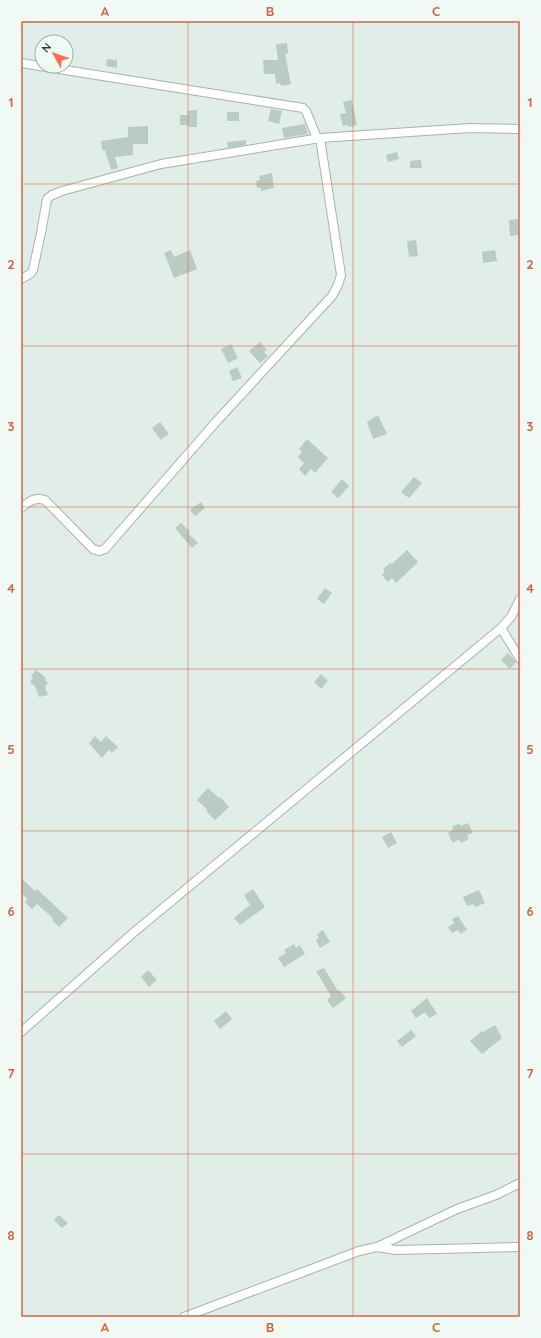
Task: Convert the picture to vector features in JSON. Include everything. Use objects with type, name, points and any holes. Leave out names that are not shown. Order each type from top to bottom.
[{"type":"street","points":[[21,63],[303,108],[306,111],[318,138],[341,275],[338,286],[332,296],[215,423],[104,549],[98,551],[93,549],[45,500],[38,498],[32,500],[21,508]]},
{"type":"street","points":[[21,279],[30,274],[33,270],[47,199],[52,195],[161,164],[318,138],[470,128],[520,129]]},
{"type":"street","points":[[21,1032],[133,933],[501,628],[511,617],[520,599]]},
{"type":"street","points":[[501,628],[520,659]]},
{"type":"street","points":[[184,1317],[344,1256],[377,1247],[457,1209],[496,1195],[520,1183]]},
{"type":"street","points":[[377,1247],[396,1250],[520,1247]]},
{"type":"building","points":[[287,43],[288,53],[285,54],[291,84],[281,86],[280,83],[276,84],[275,74],[264,74],[263,60],[278,60],[276,44]]},
{"type":"building","points":[[107,59],[117,60],[117,68],[106,66]]},
{"type":"building","points":[[352,100],[357,125],[349,127],[348,125],[343,126],[340,114],[346,113],[343,102]]},
{"type":"building","points":[[271,109],[282,111],[279,124],[268,121]]},
{"type":"building","points":[[197,110],[197,127],[180,125],[180,115],[188,115],[187,111]]},
{"type":"building","points":[[227,112],[239,112],[239,121],[227,121]]},
{"type":"building","points":[[305,124],[308,134],[284,138],[282,128]]},
{"type":"building","points":[[148,126],[148,144],[133,144],[133,155],[115,157],[118,168],[111,170],[105,150],[102,150],[101,141],[128,137],[128,127]]},
{"type":"building","points":[[246,140],[246,145],[228,148],[227,142]]},
{"type":"building","points":[[397,152],[399,159],[388,162],[386,155]]},
{"type":"building","points":[[421,160],[422,168],[410,168],[410,161]]},
{"type":"building","points":[[272,173],[274,188],[261,191],[261,188],[257,188],[256,181],[260,180],[259,176]]},
{"type":"building","points":[[518,219],[519,235],[510,236],[509,220]]},
{"type":"building","points":[[416,240],[418,256],[409,257],[407,241]]},
{"type":"building","points":[[171,250],[174,257],[190,250],[197,269],[182,275],[180,272],[181,275],[174,278],[164,253]]},
{"type":"building","points":[[495,250],[497,261],[483,263],[482,252]]},
{"type":"building","points":[[260,342],[267,350],[264,352],[268,356],[260,363],[249,351]]},
{"type":"building","points":[[231,344],[238,358],[228,363],[221,349]]},
{"type":"building","points":[[237,367],[242,378],[233,381],[229,371]]},
{"type":"building","points":[[378,415],[387,434],[373,439],[367,422]]},
{"type":"building","points":[[160,422],[169,434],[161,440],[152,428]]},
{"type":"building","points":[[307,439],[328,458],[315,473],[311,469],[305,476],[299,469],[304,463],[298,457],[302,452],[299,449]]},
{"type":"building","points":[[414,477],[422,483],[409,498],[401,492]]},
{"type":"building","points":[[342,479],[349,486],[338,498],[331,492]]},
{"type":"building","points":[[201,502],[205,508],[195,516],[190,510]]},
{"type":"building","points":[[181,523],[198,543],[192,548],[175,528]]},
{"type":"building","points":[[407,550],[418,562],[396,583],[392,578],[388,582],[382,575],[385,571],[383,569],[390,563],[392,564]]},
{"type":"building","points":[[325,588],[332,593],[324,604],[317,599]]},
{"type":"building","points":[[508,653],[516,662],[510,669],[501,660]]},
{"type":"building","points":[[36,670],[46,678],[45,680],[48,683],[45,687],[48,695],[39,697],[35,686],[30,682],[33,678],[31,676]]},
{"type":"building","points":[[321,674],[328,681],[321,689],[314,682]]},
{"type":"building","points":[[95,736],[101,742],[106,736],[118,747],[112,753],[109,750],[102,758],[89,743]]},
{"type":"building","points":[[208,788],[219,798],[220,797],[229,807],[215,820],[206,811],[207,809],[197,800]]},
{"type":"building","points":[[460,823],[461,826],[468,823],[473,833],[467,835],[469,839],[461,843],[459,839],[453,843],[448,833],[453,830],[452,827]]},
{"type":"building","points":[[391,832],[397,843],[388,848],[382,837]]},
{"type":"building","points":[[21,878],[35,891],[37,889],[68,918],[59,927],[52,920],[53,918],[37,904],[32,909],[25,902],[28,899],[21,893]]},
{"type":"building","points":[[253,889],[265,907],[240,925],[234,918],[250,905],[244,895]]},
{"type":"building","points":[[479,890],[485,903],[475,907],[473,904],[467,906],[463,897]]},
{"type":"building","points":[[458,916],[467,930],[460,934],[458,930],[452,933],[448,927],[454,923],[452,919]]},
{"type":"building","points":[[323,930],[330,942],[320,948],[316,940],[319,938],[317,934]]},
{"type":"building","points":[[294,944],[296,948],[300,945],[305,954],[284,967],[278,958],[286,953],[284,950]]},
{"type":"building","points":[[324,968],[338,991],[339,990],[346,998],[333,1008],[327,1000],[331,996],[316,971]]},
{"type":"building","points":[[148,970],[157,980],[149,987],[141,977]]},
{"type":"building","points":[[427,998],[437,1014],[429,1018],[425,1012],[416,1018],[411,1011]]},
{"type":"building","points":[[226,1011],[232,1019],[220,1029],[214,1021]]},
{"type":"building","points":[[495,1025],[502,1038],[482,1054],[470,1041],[482,1031],[483,1032]]},
{"type":"building","points":[[411,1030],[416,1036],[402,1047],[397,1041]]},
{"type":"building","points":[[59,1215],[68,1223],[62,1228],[54,1220]]}]
